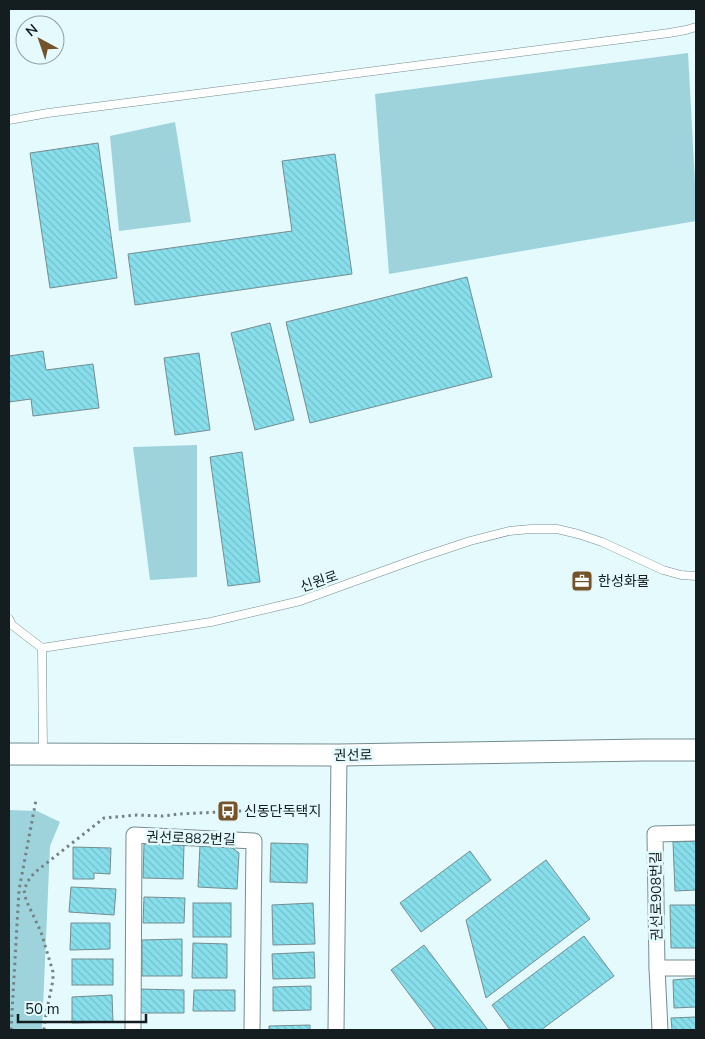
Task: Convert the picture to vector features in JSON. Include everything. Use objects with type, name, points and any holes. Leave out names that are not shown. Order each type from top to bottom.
[{"type":"street","name":"권선로","points":[[9,754],[338,755],[696,750]]},
{"type":"street","points":[[336,1030],[338,755]]},
{"type":"street","name":"권선로908번길","points":[[660,1030],[655,834],[696,833]]},
{"type":"street","name":"권선로882번길","points":[[133,1030],[134,836],[254,841],[252,1030]]},
{"type":"street","points":[[657,968],[696,968]]},
{"type":"lane","points":[[9,120],[48,113],[659,34],[696,27]]},
{"type":"lane","name":"신원로","points":[[42,648],[211,622],[300,601],[470,541],[508,531],[531,528],[557,529],[578,534],[602,542],[663,570],[681,575],[696,576]]},
{"type":"lane","points":[[9,619],[12,625],[42,648],[43,754]]},
{"type":"path","points":[[11,1030],[19,890],[36,800]]},
{"type":"shaded area","points":[[688,53],[696,221],[389,274],[375,94]]},
{"type":"shaded area","points":[[175,122],[191,222],[119,231],[110,136]]},
{"type":"shaded area","points":[[197,445],[197,577],[150,580],[133,447]]},
{"type":"shaded area","points":[[9,810],[37,811],[60,822],[50,846],[42,1030],[9,1030]]},
{"type":"building","points":[[98,143],[117,278],[50,288],[30,153]]},
{"type":"building","points":[[335,154],[352,274],[135,305],[128,254],[292,231],[282,161]]},
{"type":"building","points":[[467,277],[492,377],[310,423],[286,322]]},
{"type":"building","points":[[270,323],[294,420],[255,430],[231,333]]},
{"type":"building","points":[[43,351],[46,370],[93,364],[99,408],[33,416],[31,399],[9,402],[9,356]]},
{"type":"building","points":[[199,353],[210,430],[175,435],[164,358]]},
{"type":"building","points":[[242,452],[260,582],[228,586],[210,457]]},
{"type":"building","points":[[696,841],[696,890],[675,891],[673,842]]},
{"type":"building","points":[[271,843],[308,844],[307,883],[270,882]]},
{"type":"building","points":[[144,844],[184,845],[183,879],[143,878]]},
{"type":"building","points":[[200,845],[230,846],[239,853],[237,889],[198,887]]},
{"type":"building","points":[[73,847],[111,848],[110,874],[94,873],[94,879],[73,879]]},
{"type":"building","points":[[470,851],[491,880],[421,932],[400,903]]},
{"type":"building","points":[[546,860],[590,919],[486,998],[466,920]]},
{"type":"building","points":[[71,887],[116,889],[114,915],[69,912]]},
{"type":"building","points":[[144,897],[185,898],[184,923],[143,923]]},
{"type":"building","points":[[193,903],[231,903],[231,937],[193,937]]},
{"type":"building","points":[[313,903],[315,944],[273,945],[272,905]]},
{"type":"building","points":[[670,905],[696,905],[696,948],[671,948]]},
{"type":"building","points":[[71,923],[110,923],[110,949],[70,950]]},
{"type":"building","points":[[584,936],[614,976],[541,1030],[510,1030],[492,1005]]},
{"type":"building","points":[[182,939],[182,976],[142,976],[142,940]]},
{"type":"building","points":[[193,943],[227,944],[227,978],[192,978]]},
{"type":"building","points":[[424,945],[488,1030],[436,1030],[391,970]]},
{"type":"building","points":[[314,952],[315,978],[273,979],[272,954]]},
{"type":"building","points":[[72,959],[113,959],[113,985],[72,985]]},
{"type":"building","points":[[696,978],[696,1007],[674,1008],[673,980]]},
{"type":"building","points":[[311,986],[311,1010],[273,1011],[273,987]]},
{"type":"building","points":[[138,989],[184,990],[184,1013],[138,1013]]},
{"type":"building","points":[[194,990],[235,990],[235,1011],[193,1011]]},
{"type":"building","points":[[112,995],[113,1022],[72,1023],[72,997]]},
{"type":"building","points":[[696,1017],[696,1030],[672,1030],[671,1018]]},
{"type":"building","points":[[310,1025],[310,1030],[269,1030],[269,1026]]},
{"type":"place","name":"한성화물","points":[[582,581]]},
{"type":"place","name":"신동단독택지","points":[[228,811]]}]
